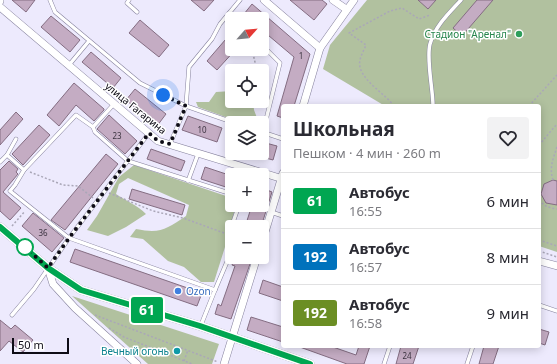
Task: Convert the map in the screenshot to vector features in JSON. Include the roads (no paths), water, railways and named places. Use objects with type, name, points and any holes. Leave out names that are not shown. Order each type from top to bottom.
[{"type":"street","points":[[264,0],[320,48]]},
{"type":"street","points":[[333,0],[346,9]]},
{"type":"street","points":[[304,104],[320,48],[346,9],[354,0]]},
{"type":"street","name":"улица Гагарина","points":[[0,7],[158,141],[240,168]]},
{"type":"street","name":"улица Гагарина","points":[[269,175],[281,177]]},
{"type":"street","points":[[269,220],[281,180]]},
{"type":"street","points":[[0,227],[48,268],[81,290],[200,326],[310,364]]},
{"type":"street","points":[[541,262],[557,266]]},
{"type":"street","points":[[224,364],[255,264]]},
{"type":"street","points":[[48,268],[53,284],[75,308],[137,364]]},
{"type":"lane","points":[[50,0],[55,12],[140,83],[186,106],[225,120]]},
{"type":"lane","points":[[129,0],[127,3],[137,12]]},
{"type":"lane","points":[[230,12],[240,0]]},
{"type":"lane","points":[[434,104],[429,56],[430,44],[440,24],[461,0]]},
{"type":"lane","points":[[170,144],[186,106],[189,66],[212,39],[225,18]]},
{"type":"lane","points":[[69,65],[89,41]]},
{"type":"lane","points":[[266,116],[280,63],[269,52]]},
{"type":"lane","points":[[93,127],[114,104]]},
{"type":"lane","points":[[215,290],[69,238],[10,191],[24,170],[76,115],[93,127],[95,132],[128,162],[225,192]]},
{"type":"lane","points":[[12,315],[34,289],[69,238],[149,133]]},
{"type":"lane","points":[[269,134],[281,138]]},
{"type":"lane","points":[[0,162],[7,155],[16,139]]},
{"type":"lane","points":[[188,181],[198,153]]},
{"type":"lane","points":[[7,155],[24,170]]},
{"type":"lane","points":[[271,212],[281,215]]},
{"type":"lane","points":[[200,326],[225,264]]},
{"type":"lane","points":[[541,306],[557,311]]},
{"type":"lane","points":[[384,364],[389,348]]},
{"type":"lane","points":[[467,364],[472,348]]},
{"type":"place","name":"Стадион \"Аренал\"","points":[[519,34]]},
{"type":"place","name":"Ozon","points":[[178,291]]},
{"type":"place","name":"Вечный огонь","points":[[177,351]]}]
